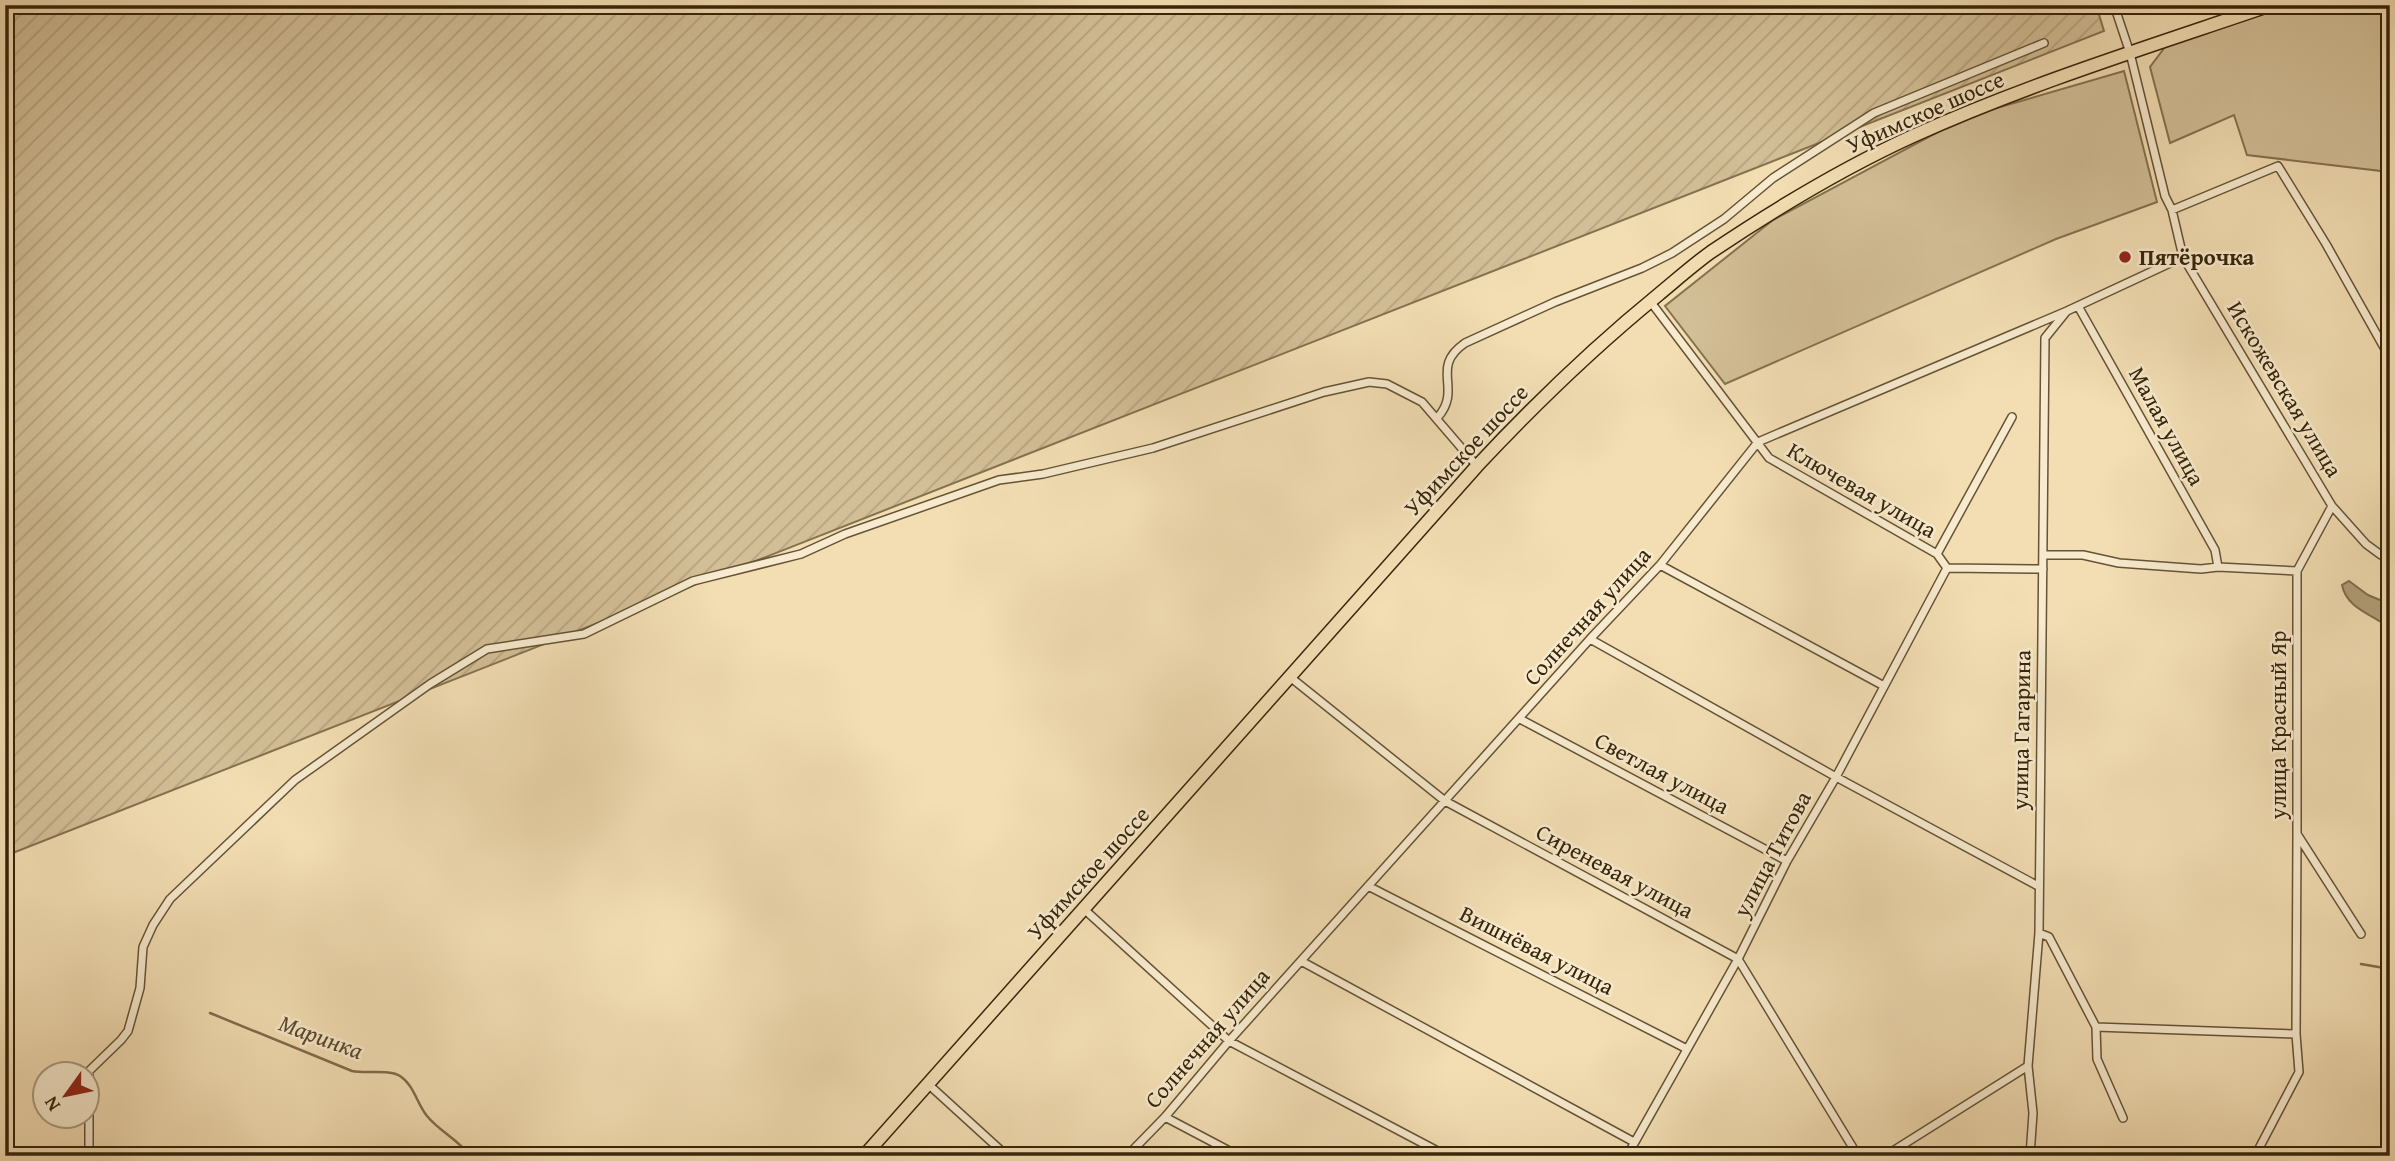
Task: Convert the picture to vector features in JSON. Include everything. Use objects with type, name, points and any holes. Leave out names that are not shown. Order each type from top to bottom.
[{"type":"main road","name":"Уфимское шоссе","points":[[864,1156],[1477,466],[1584,357],[1650,302],[1719,247],[1879,153],[1984,105],[2271,5]]},
{"type":"street","name":"Искожевская улица","points":[[2113,5],[2130,53],[2183,257],[2332,506],[2366,544],[2381,555],[2390,551]]},
{"type":"street","points":[[1438,417],[1447,404],[1449,395],[1447,362],[1456,349],[1465,343],[1672,253],[1724,219],[1773,178],[1874,113],[2044,43]]},
{"type":"street","points":[[2172,210],[2278,166],[2326,244],[2390,358]]},
{"type":"street","name":"Солнечная улица","points":[[1127,1156],[1165,1117],[1229,1041],[1590,639],[1660,565],[1758,442],[2067,311],[2183,257]]},
{"type":"street","name":"Ключевая улица","points":[[1650,302],[1769,458],[1937,554],[1947,568],[2043,569]]},
{"type":"street","name":"Малая улица","points":[[2078,306],[2215,550],[2218,567]]},
{"type":"street","name":"улица Гагарина","points":[[2030,1156],[2032,1113],[2028,1066],[2039,933],[2045,338],[2067,311]]},
{"type":"street","points":[[89,1156],[89,1071],[128,1031],[140,988],[143,947],[153,925],[170,900],[295,780],[472,657],[503,645],[584,634],[693,581],[801,554],[845,534],[999,480],[1043,474],[1153,448],[1324,392],[1369,382],[1387,384],[1423,402],[1477,466]]},
{"type":"street","points":[[1937,554],[2012,417]]},
{"type":"street","name":"улица Красный Яр","points":[[2332,506],[2297,570],[2297,834],[2361,934]]},
{"type":"street","points":[[2044,555],[2083,555],[2119,564],[2201,569],[2218,567],[2297,570]]},
{"type":"street","points":[[1660,565],[1884,686]]},
{"type":"street","name":"улица Титова","points":[[1627,1156],[1738,959],[1787,860],[1836,777],[1947,568]]},
{"type":"street","points":[[1590,639],[2038,886]]},
{"type":"street","name":"Сиреневая улица","points":[[1290,677],[1445,801],[1738,959]]},
{"type":"street","name":"Светлая улица","points":[[1520,719],[1787,860]]},
{"type":"street","points":[[2255,1156],[2300,1072],[2296,1034],[2297,834]]},
{"type":"street","name":"Вишнёвая улица","points":[[1368,886],[1687,1049]]},
{"type":"street","points":[[1085,910],[1229,1041],[1447,1156]]},
{"type":"street","points":[[2039,933],[2049,937],[2096,1027],[2097,1059],[2123,1118]]},
{"type":"street","points":[[1738,959],[1858,1156]]},
{"type":"street","points":[[1301,961],[1634,1142]]},
{"type":"street","points":[[2096,1027],[2296,1034]]},
{"type":"street","points":[[1885,1156],[2028,1066]]},
{"type":"street","points":[[928,1084],[1007,1156]]},
{"type":"street","points":[[1165,1117],[1239,1156]]},
{"type":"shaded area","points":[[5,5],[2096,5],[2104,31],[5,856]]},
{"type":"shaded area","points":[[2282,5],[2390,5],[2390,172],[2247,155],[2234,115],[2170,143],[2150,67],[2168,43]]},
{"type":"shaded area","points":[[2124,71],[2157,202],[2056,239],[1725,384],[1665,306],[1773,220],[1966,117]]},
{"type":"shaded area","points":[[2349,581],[2368,595],[2385,602],[2389,616],[2381,622],[2352,603],[2342,585]]},
{"type":"waterway","points":[[2361,964],[2384,968],[2390,973]]},
{"type":"waterway","name":"Маринка","points":[[210,1013],[352,1071],[400,1076],[409,1084],[427,1116],[470,1156]]},
{"type":"place","name":"Пятёрочка","points":[[2125,257]]}]
